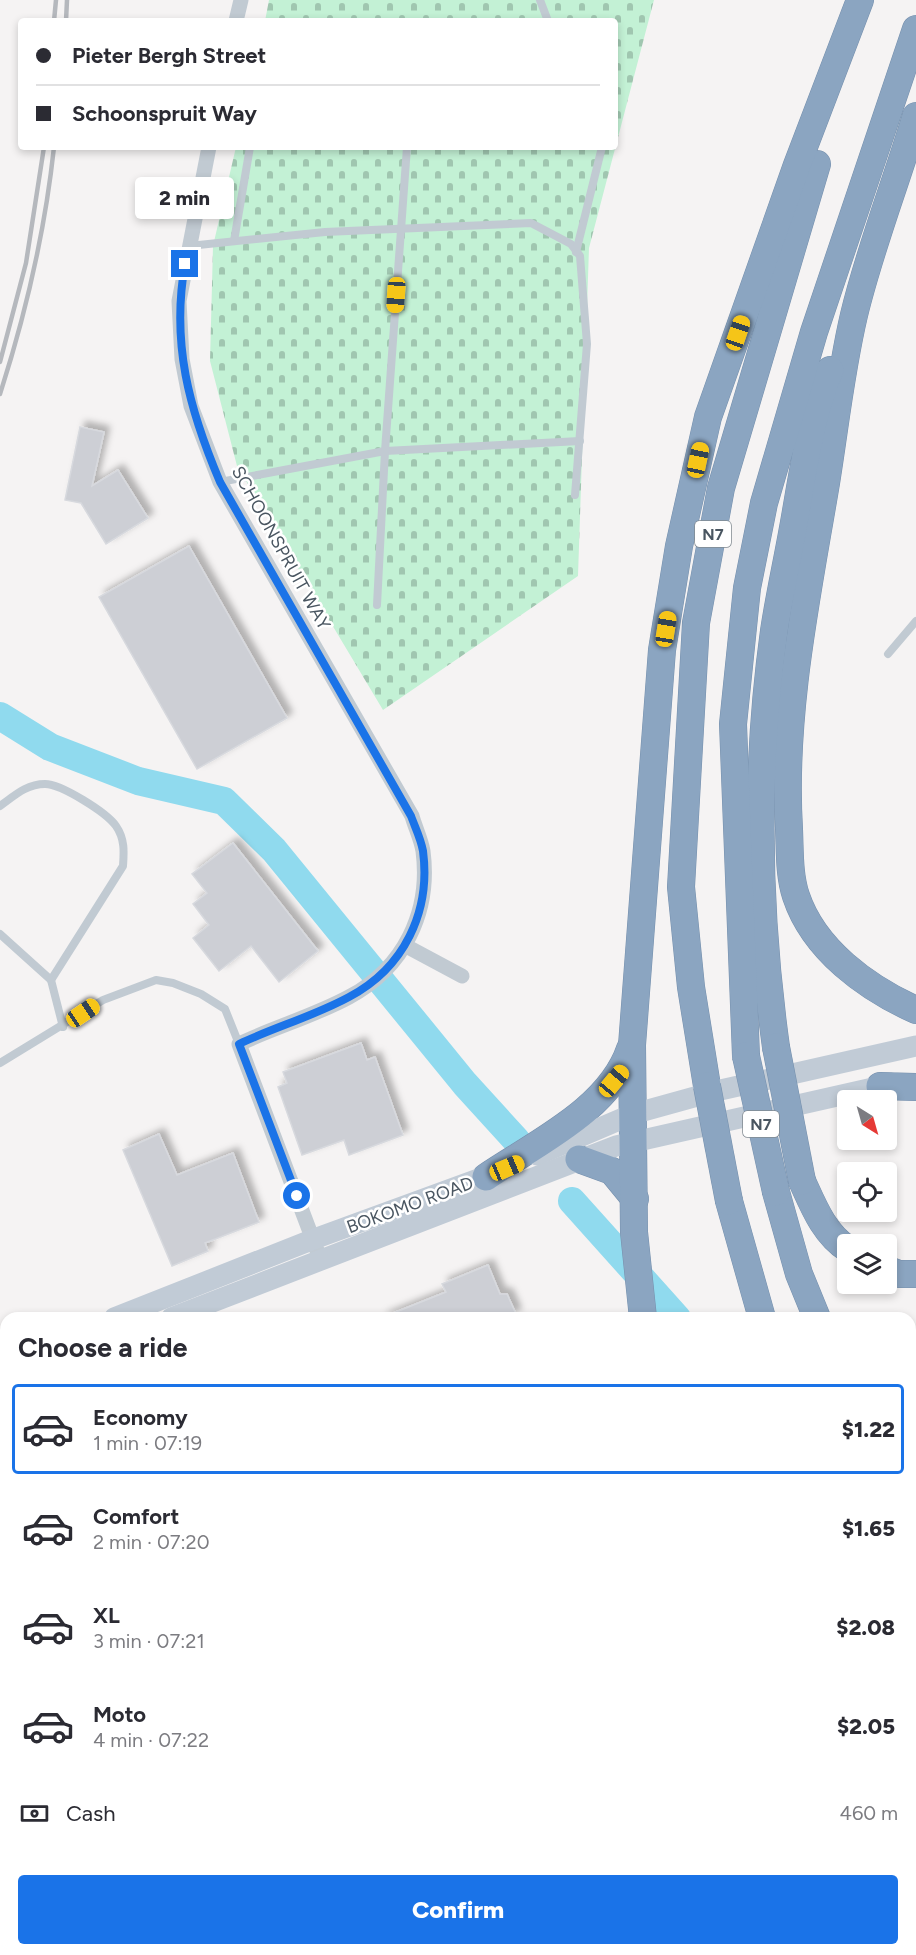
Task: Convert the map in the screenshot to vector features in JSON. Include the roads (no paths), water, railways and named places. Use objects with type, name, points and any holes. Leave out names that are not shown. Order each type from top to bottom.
[{"type":"highway","points":[[642,1312],[634,1232],[632,1045],[662,650],[679,546],[708,417],[797,165],[860,0]]},
{"type":"highway","name":"N7","points":[[760,1312],[729,1201],[706,1086],[691,987],[681,888],[696,623],[721,488],[806,196],[869,0]]},
{"type":"highway","name":"N7","points":[[815,1312],[799,1274],[776,1192],[746,1056],[733,724],[747,588],[764,503],[814,332],[916,29]]},
{"type":"highway","points":[[837,1241],[819,1218],[802,1181],[776,1047],[767,982],[761,862],[764,743],[774,631],[805,460],[828,376],[854,316],[916,116]]},
{"type":"highway","points":[[854,316],[794,688],[786,761],[791,869],[796,897],[814,929],[830,950],[859,978],[890,999],[916,1010]]},
{"type":"highway","points":[[486,1177],[586,1111],[622,1071],[632,1045]]},
{"type":"highway","points":[[879,1086],[916,1087]]},
{"type":"highway","points":[[579,1159],[612,1171],[635,1199]]},
{"type":"highway","points":[[897,1274],[916,1274]]},
{"type":"main road","name":"BOKOMO ROAD","points":[[129,1312],[314,1239],[486,1177],[633,1114],[717,1091],[916,1046]]},
{"type":"main road","name":"BOKOMO ROAD","points":[[187,1312],[579,1159],[634,1141],[916,1079]]},
{"type":"street","points":[[237,18],[241,0]]},
{"type":"street","name":"SCHOONSPRUIT WAY","points":[[208,150],[179,301],[182,359],[191,406],[220,482],[411,816],[423,849],[420,907],[406,946],[393,963],[352,996],[239,1044]]},
{"type":"street","points":[[406,946],[462,976]]},
{"type":"street","points":[[239,1044],[321,1261]]},
{"type":"lane","points":[[540,0],[547,18]]},
{"type":"lane","points":[[234,241],[249,150]]},
{"type":"lane","points":[[378,605],[385,451],[407,150]]},
{"type":"lane","points":[[576,252],[601,150]]},
{"type":"lane","points":[[188,246],[325,232],[531,223],[571,244],[580,256],[587,344],[575,495]]},
{"type":"lane","points":[[220,482],[385,451],[580,441]]},
{"type":"lane","points":[[888,654],[916,621]]},
{"type":"lane","points":[[0,806],[24,788],[46,783],[75,794],[116,825],[125,847],[123,866],[51,980]]},
{"type":"lane","points":[[0,934],[51,980],[63,1027]]},
{"type":"lane","points":[[1,1062],[63,1027],[103,1000],[141,983],[156,980],[173,983],[225,1009],[239,1044]]},
{"type":"waterway","points":[[0,716],[50,747],[138,781],[224,801],[274,850],[465,1084],[516,1140]]},
{"type":"waterway","points":[[572,1201],[672,1312]]},
{"type":"railway","points":[[54,18],[56,0]]},
{"type":"railway","points":[[66,18],[67,0]]},
{"type":"railway","points":[[0,362],[26,263],[44,150]]},
{"type":"railway","points":[[0,394],[33,272],[54,150]]}]
